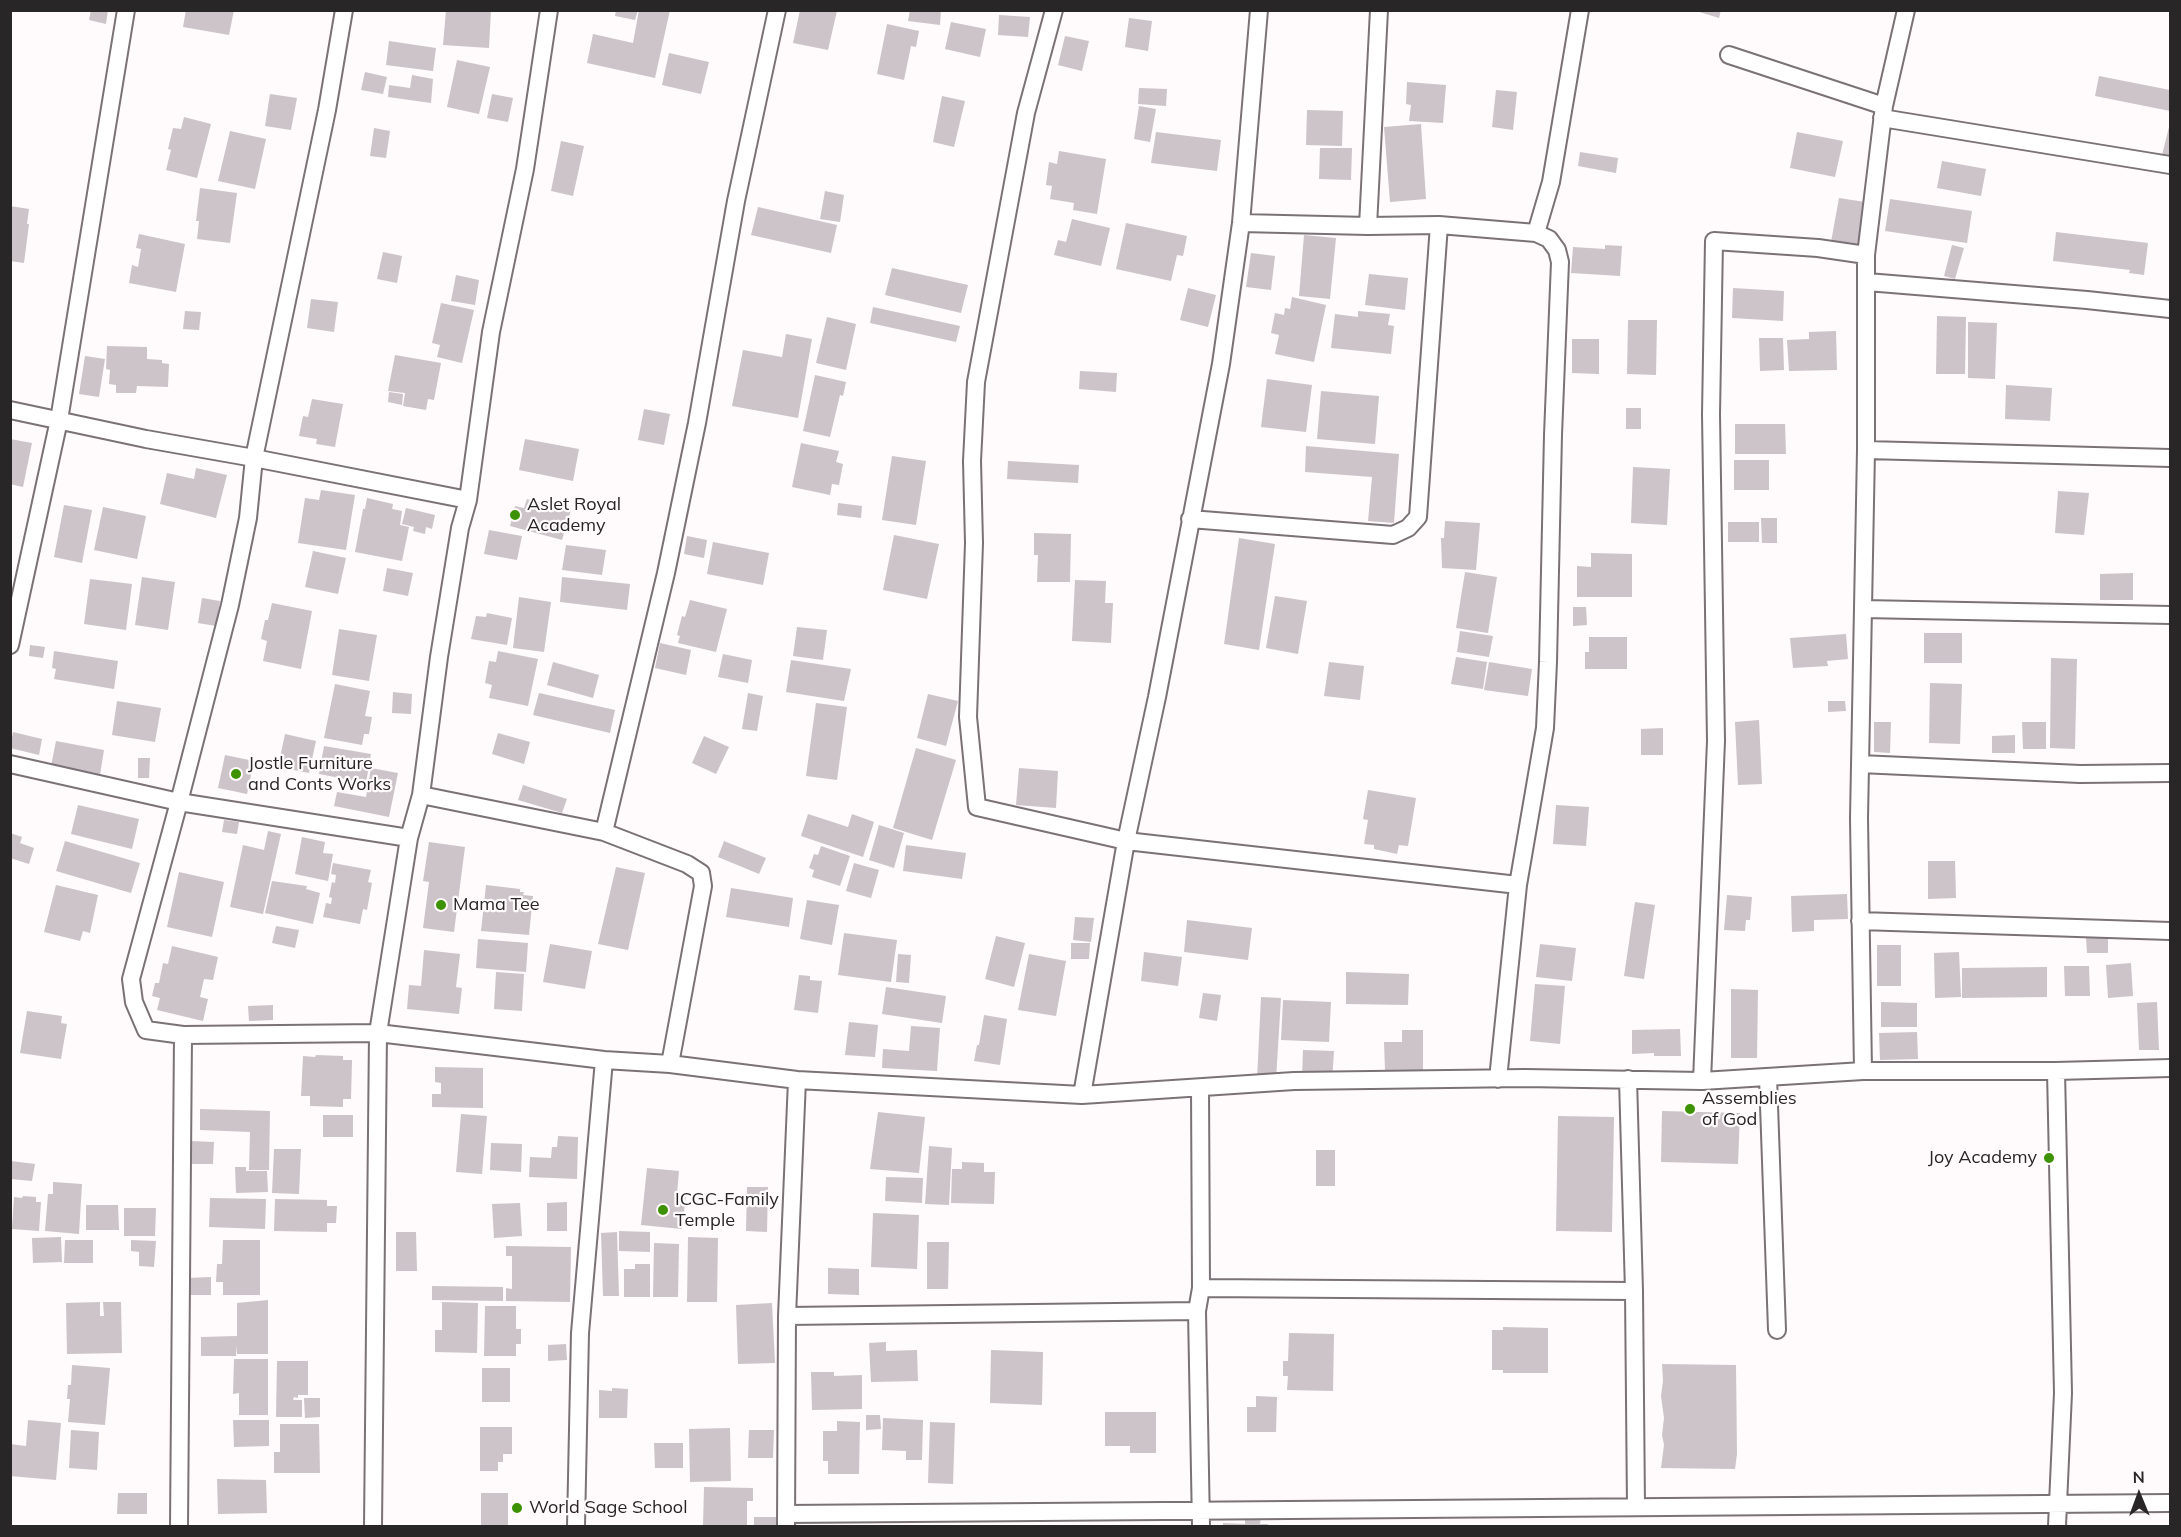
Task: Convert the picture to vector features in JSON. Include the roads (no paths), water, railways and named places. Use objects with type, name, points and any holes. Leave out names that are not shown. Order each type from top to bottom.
[{"type":"street","points":[[10,645],[59,420],[126,10]]},
{"type":"street","points":[[344,10],[327,110],[254,458],[248,518],[230,605],[131,979],[134,1002],[146,1030],[183,1035],[378,1033],[797,1080],[1082,1095],[1294,1081],[1498,1079],[1702,1081],[1863,1071],[2056,1071],[2170,1068]]},
{"type":"street","points":[[374,1527],[378,1033],[409,838],[421,795],[439,657],[460,528],[468,501],[491,332],[525,170],[549,10]]},
{"type":"street","points":[[604,832],[666,573],[697,423],[736,201],[777,10]]},
{"type":"street","points":[[1054,10],[1026,112],[976,382],[972,461],[974,543],[968,717],[977,807],[1126,841],[1518,885]]},
{"type":"street","points":[[1082,1095],[1126,841],[1157,697],[1221,364],[1241,223],[1259,10]]},
{"type":"street","points":[[1368,226],[1379,10]]},
{"type":"street","points":[[1536,233],[1551,182],[1581,10]]},
{"type":"street","points":[[1863,1071],[1860,764],[1866,450],[1866,255],[1883,112],[1906,10]]},
{"type":"street","points":[[1729,55],[1883,112],[2170,165]]},
{"type":"street","points":[[1241,223],[1439,225],[1536,233],[1549,239],[1557,250],[1560,262],[1545,717],[1518,885],[1498,1079]]},
{"type":"street","points":[[1190,519],[1393,535],[1408,528],[1418,517],[1439,225]]},
{"type":"street","points":[[1702,1081],[1716,741],[1711,414],[1714,241],[1818,248],[1866,255]]},
{"type":"street","points":[[1867,282],[2170,309]]},
{"type":"street","points":[[10,410],[156,441],[254,458],[468,501]]},
{"type":"street","points":[[1866,450],[2170,458]]},
{"type":"street","points":[[1863,609],[2170,615]]},
{"type":"street","points":[[10,764],[178,802],[409,838]]},
{"type":"street","points":[[1860,764],[2080,774],[2170,773]]},
{"type":"street","points":[[421,795],[604,832],[687,864],[701,873],[703,886],[670,1064]]},
{"type":"street","points":[[1860,921],[2170,931]]},
{"type":"street","points":[[179,1527],[183,1035]]},
{"type":"street","points":[[576,1527],[580,1333],[604,1060]]},
{"type":"street","points":[[2056,1071],[2063,1393],[2057,1527]]},
{"type":"street","points":[[1768,1077],[1778,1330]]},
{"type":"street","points":[[1628,1079],[1634,1291],[1636,1508]]},
{"type":"street","points":[[797,1080],[787,1316],[786,1520],[1201,1519],[1636,1508],[2170,1503]]},
{"type":"street","points":[[1200,1088],[1201,1288],[1197,1311],[1201,1519]]},
{"type":"street","points":[[1201,1288],[1634,1291]]},
{"type":"street","points":[[787,1316],[1197,1311]]},
{"type":"place","name":"Aslet Royal Academy","points":[[515,515]]},
{"type":"place","name":"Jostle Furniture and Conts Works","points":[[236,774]]},
{"type":"place","name":"Mama Tee","points":[[441,905]]},
{"type":"place","name":"Assemblies of God","points":[[1690,1109]]},
{"type":"place","name":"Joy Academy","points":[[2049,1158]]},
{"type":"place","name":"ICGC-Family Temple","points":[[663,1210]]},
{"type":"place","name":"World Sage School","points":[[517,1508]]}]
